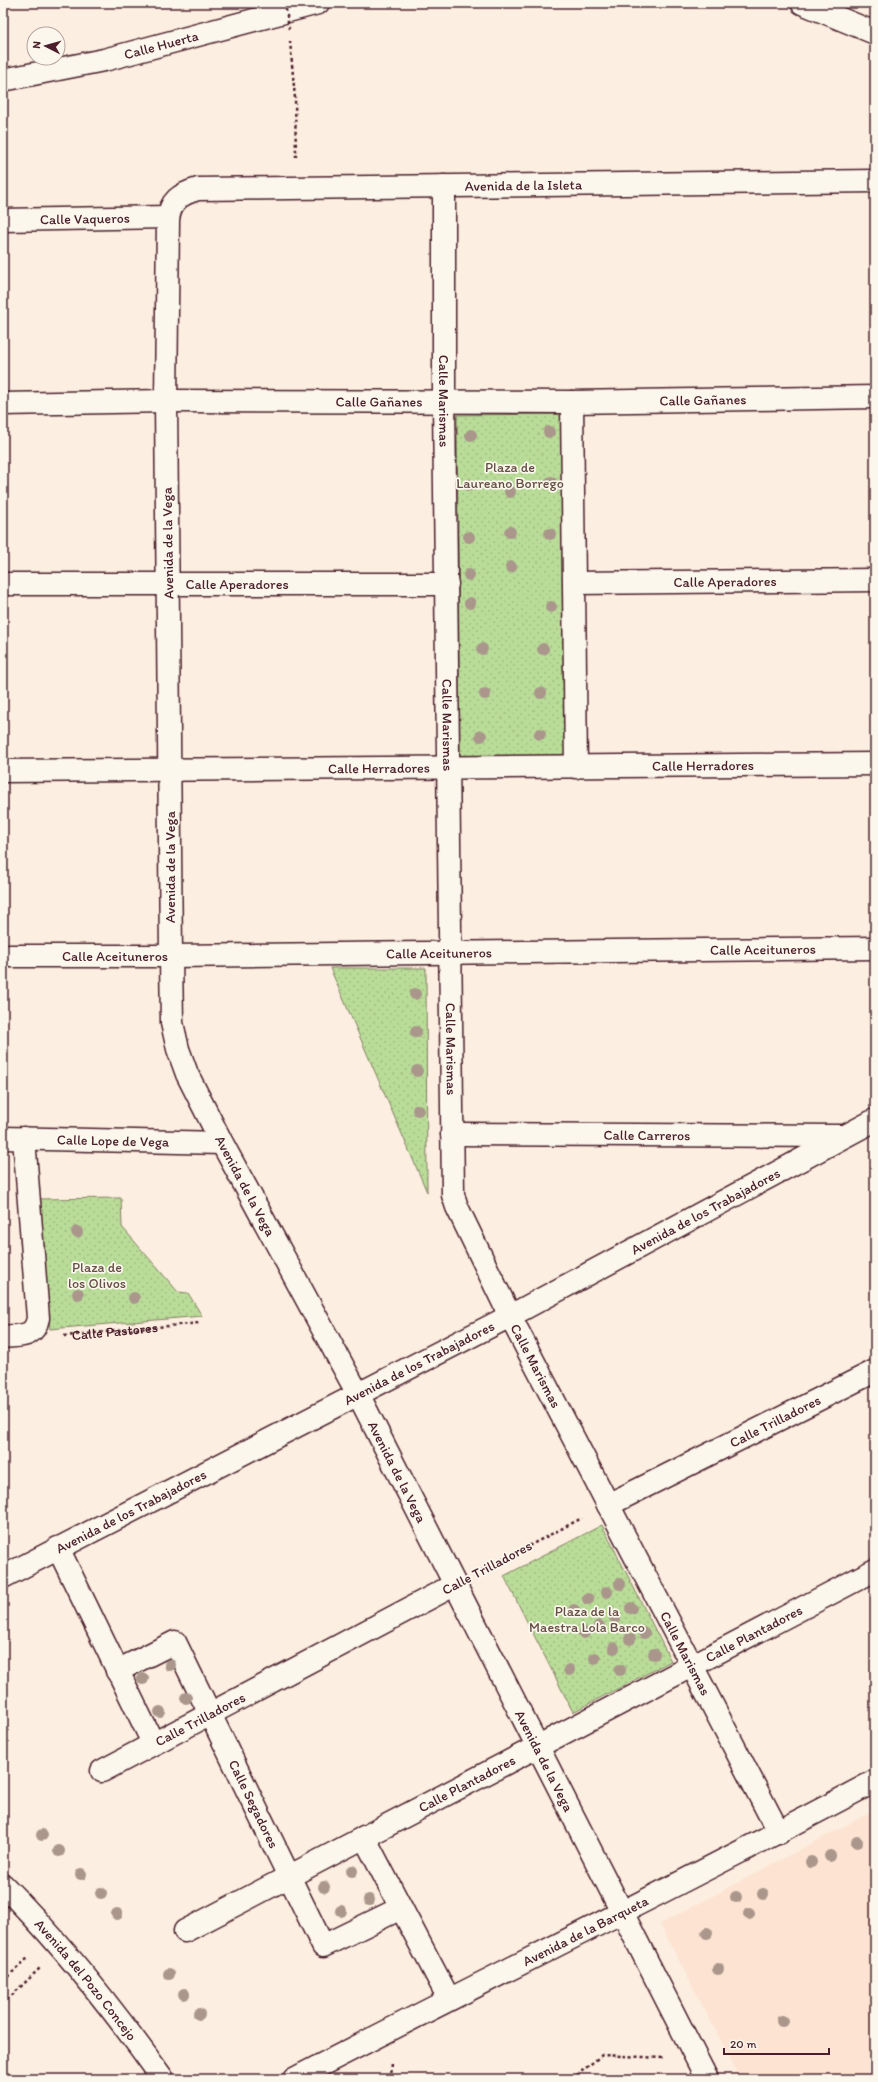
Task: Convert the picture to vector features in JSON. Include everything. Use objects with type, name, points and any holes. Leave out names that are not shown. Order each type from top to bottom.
[{"type":"street","name":"Calle Huerta","points":[[3,80],[104,60],[318,3]]},
{"type":"street","points":[[802,3],[875,33]]},
{"type":"street","name":"Avenida de la Isleta","points":[[172,208],[198,189],[875,181]]},
{"type":"street","name":"Calle Marismas","points":[[444,186],[444,402],[450,768],[452,1184],[457,1207],[510,1316],[779,1833]]},
{"type":"street","name":"Calle Vaqueros","points":[[3,220],[172,208]]},
{"type":"street","name":"Avenida de la Vega","points":[[172,208],[166,401],[169,584],[172,1024],[178,1049],[187,1074],[222,1143],[358,1394],[706,2079]]},
{"type":"street","name":"Calle Gañanes","points":[[3,404],[166,401],[572,402],[875,396]]},
{"type":"street","points":[[572,402],[576,583],[576,767]]},
{"type":"street","name":"Calle Aperadores","points":[[576,583],[875,580]]},
{"type":"street","name":"Calle Aperadores","points":[[3,584],[447,584]]},
{"type":"street","name":"Calle Herradores","points":[[3,771],[875,764]]},
{"type":"street","name":"Calle Aceituneros","points":[[3,956],[171,956],[875,948]]},
{"type":"street","name":"Avenida de los Trabajadores","points":[[3,1577],[510,1316],[841,1136],[875,1120]]},
{"type":"street","name":"Calle Carreros","points":[[452,1134],[841,1136]]},
{"type":"street","points":[[3,1337],[33,1331],[38,1318],[13,1138]]},
{"type":"street","name":"Calle Lope de Vega","points":[[13,1138],[222,1143]]},
{"type":"street","name":"Calle Trilladores","points":[[608,1504],[875,1371]]},
{"type":"street","points":[[58,1548],[153,1743]]},
{"type":"street","name":"Calle Plantadores","points":[[185,1930],[875,1570]]},
{"type":"street","name":"Calle Trilladores","points":[[102,1771],[454,1585]]},
{"type":"street","name":"Calle Segadores","points":[[117,1671],[174,1642],[324,1946],[401,1908]]},
{"type":"street","name":"Avenida de la Barqueta","points":[[294,2079],[449,1998],[622,1913],[779,1833],[875,1781]]},
{"type":"street","points":[[364,1836],[449,1998]]},
{"type":"street","name":"Avenida del Pozo Concejo","points":[[3,1885],[56,1942],[122,2020],[163,2079]]},
{"type":"path","points":[[285,3],[289,29],[295,98],[297,188]]},
{"type":"path","name":"Calle Pastores","points":[[33,1331],[50,1337],[199,1323]]},
{"type":"path","name":"Calle Trilladores","points":[[454,1585],[608,1504]]},
{"type":"path","points":[[3,1981],[56,1942]]},
{"type":"path","points":[[3,2004],[56,1942]]},
{"type":"path","points":[[572,2079],[602,2055],[696,2059]]},
{"type":"shaded area","points":[[875,1810],[875,2079],[741,2079],[660,1924]]},
{"type":"green space","name":"Plaza de Laureano Borrego","points":[[563,414],[565,755],[460,756],[457,415]]},
{"type":"green space","points":[[330,968],[426,968],[427,1192]]},
{"type":"green space","name":"Plaza de los Olivos","points":[[121,1198],[122,1227],[178,1292],[188,1293],[202,1316],[50,1329],[38,1199]]},
{"type":"green space","name":"Plaza de la Maestra Lola Barco","points":[[602,1525],[671,1661],[573,1712],[504,1576]]}]
